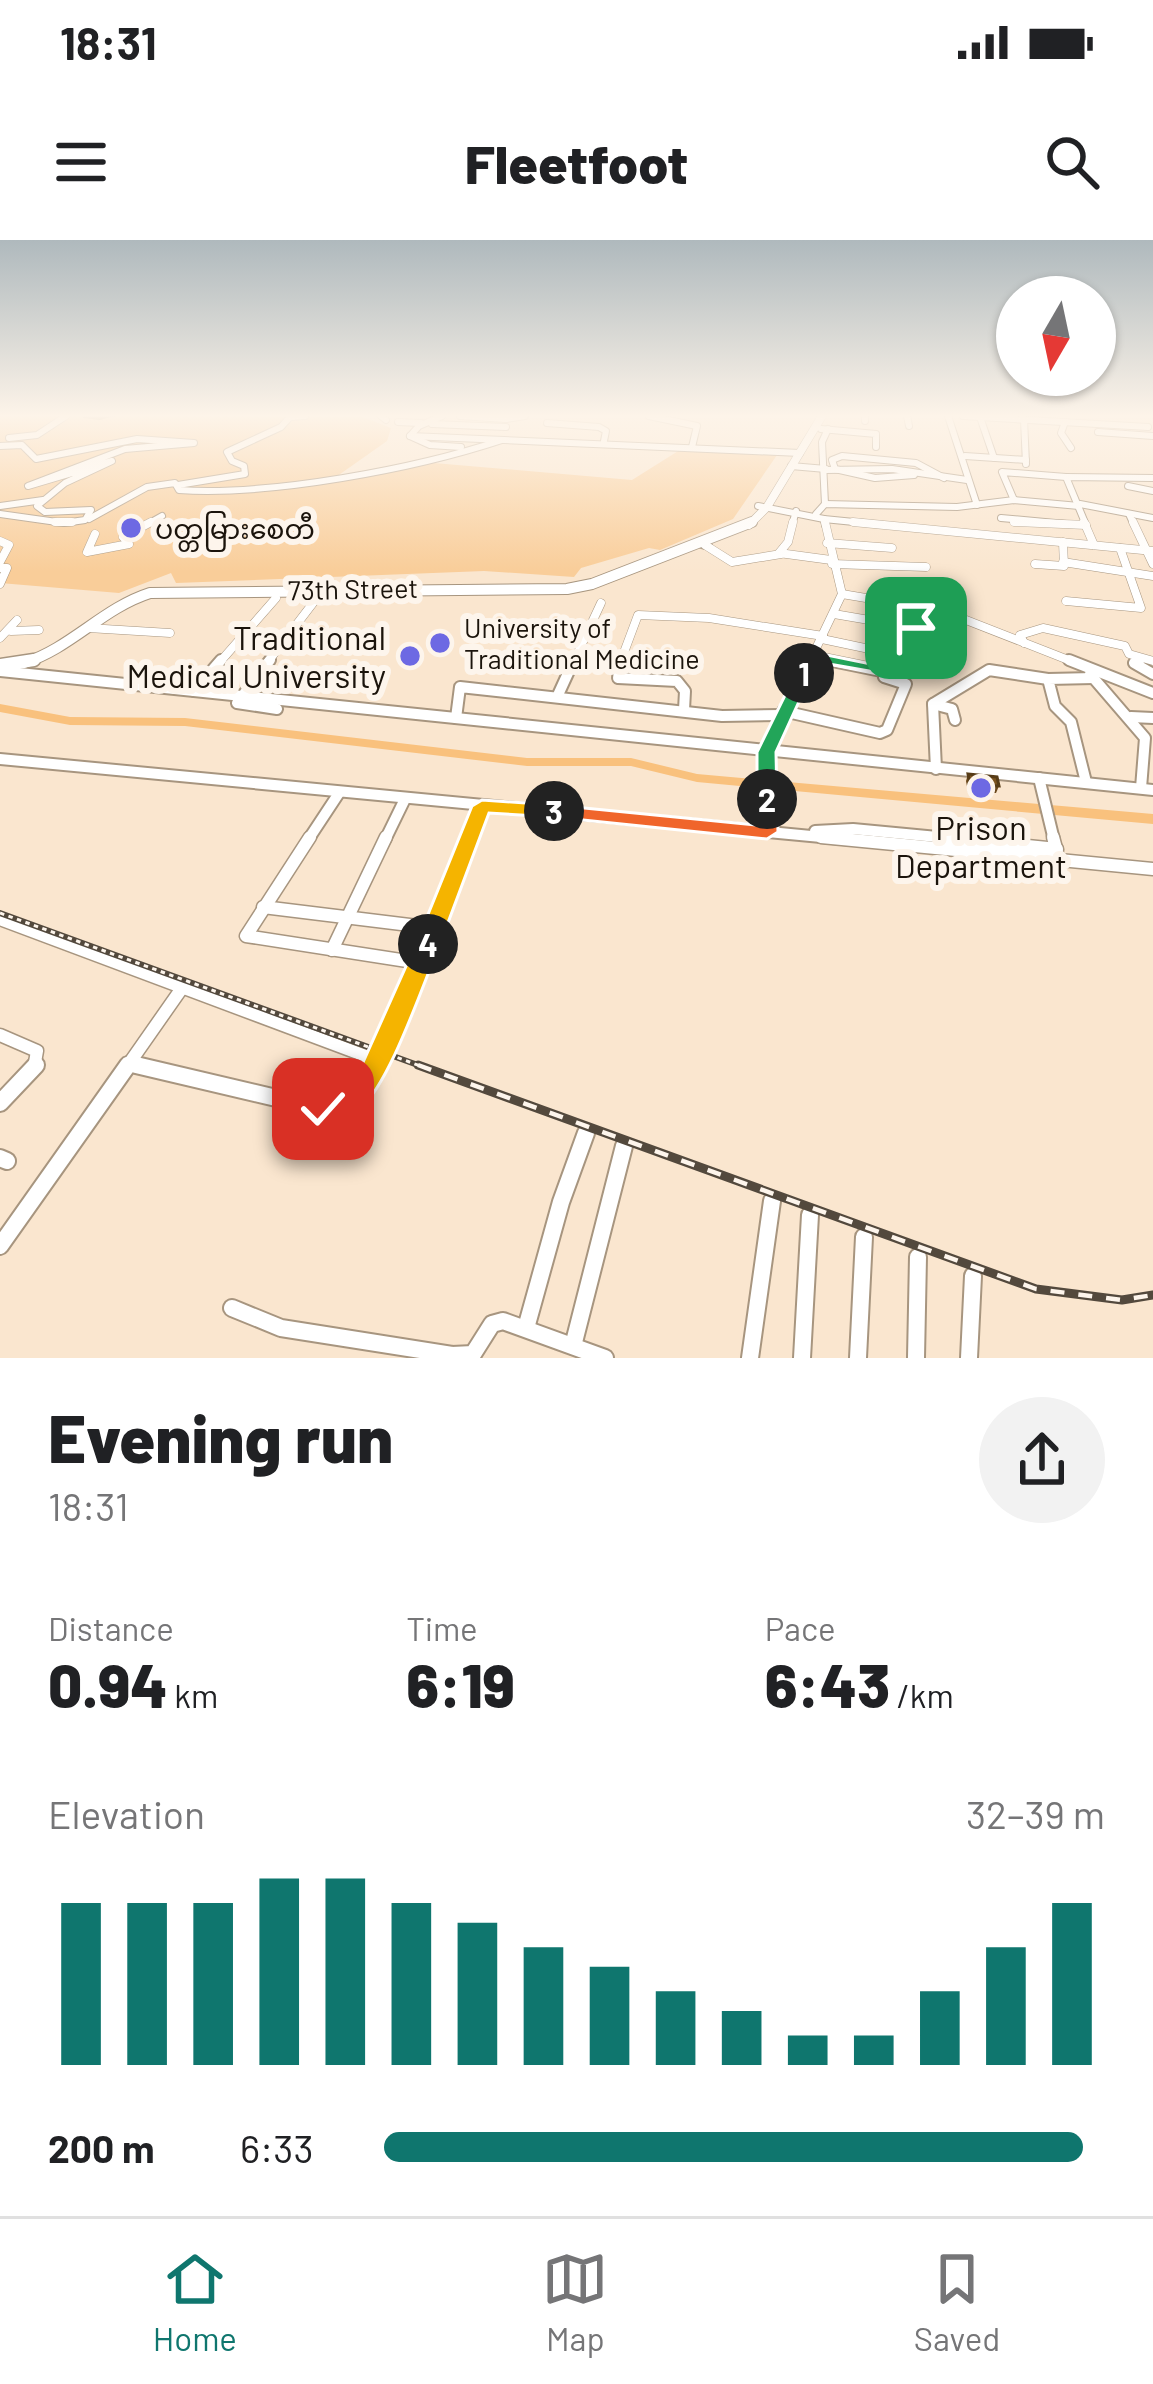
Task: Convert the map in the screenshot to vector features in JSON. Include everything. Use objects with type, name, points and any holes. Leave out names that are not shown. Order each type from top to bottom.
[{"type":"main road","name":"73th Street","points":[[763,506],[787,468]]},
{"type":"main road","name":"73th Street","points":[[275,594],[379,584],[573,584],[739,532],[789,468]]},
{"type":"main road","name":"73th Street","points":[[275,594],[573,589],[702,544]]},
{"type":"main road","points":[[0,668],[46,658],[126,601],[150,593],[275,594]]},
{"type":"street","points":[[70,468],[28,486],[91,468]]},
{"type":"street","points":[[1,509],[40,503],[73,478],[98,468]]},
{"type":"street","points":[[1,509],[64,523],[86,520],[108,512],[143,485],[178,485],[245,474],[244,468]]},
{"type":"street","points":[[178,485],[182,491],[198,493],[365,468]]},
{"type":"street","points":[[819,468],[877,478],[914,475]]},
{"type":"street","points":[[829,469],[834,468]]},
{"type":"street","points":[[880,468],[967,480]]},
{"type":"street","points":[[926,468],[944,478]]},
{"type":"street","points":[[966,468],[977,505]]},
{"type":"street","points":[[767,832],[766,752],[842,594],[820,516],[829,469]]},
{"type":"street","points":[[1014,500],[1002,472],[1153,478]]},
{"type":"street","points":[[1066,477],[1103,569]]},
{"type":"street","points":[[1128,486],[1153,491]]},
{"type":"street","points":[[825,504],[907,510],[1014,500],[1153,518]]},
{"type":"street","points":[[40,503],[38,511],[45,512],[91,509],[86,520]]},
{"type":"street","points":[[763,506],[1031,543],[1149,551]]},
{"type":"street","points":[[956,532],[957,507]]},
{"type":"street","points":[[781,554],[796,511]]},
{"type":"street","points":[[1129,514],[1153,564]]},
{"type":"street","points":[[94,534],[87,552],[110,551],[129,544],[123,536],[128,532],[162,516]]},
{"type":"street","points":[[918,517],[921,528]]},
{"type":"street","points":[[1001,518],[1019,524],[1031,520],[1086,525]]},
{"type":"street","points":[[0,542],[9,545],[0,565],[7,568],[0,584]]},
{"type":"street","points":[[1035,564],[1064,566],[1063,542]]},
{"type":"street","points":[[827,543],[892,548]]},
{"type":"street","points":[[702,544],[732,562],[743,556],[781,554],[926,567]]},
{"type":"street","points":[[1066,601],[1141,608],[1120,548]]},
{"type":"street","points":[[1063,562],[1153,576]]},
{"type":"street","points":[[277,709],[238,705],[323,590]]},
{"type":"street","points":[[194,691],[275,594]]},
{"type":"street","points":[[842,594],[944,611],[1091,675],[1153,694]]},
{"type":"street","points":[[558,695],[601,603]]},
{"type":"street","points":[[684,710],[685,691],[677,681],[618,678],[632,625],[644,614],[740,620],[894,656]]},
{"type":"street","points":[[456,718],[460,687],[722,716],[782,713],[885,732],[906,684],[884,677],[894,656],[915,639],[916,628],[834,614]]},
{"type":"street","points":[[0,638],[17,620]]},
{"type":"street","points":[[88,628],[170,633]]},
{"type":"street","points":[[1025,644],[1020,635],[1049,628],[1111,640],[1147,660]]},
{"type":"street","points":[[11,631],[39,630]]},
{"type":"street","points":[[812,657],[886,672]]},
{"type":"street","points":[[1147,660],[1135,663],[1153,674]]},
{"type":"street","points":[[0,668],[1147,789],[1145,738],[1091,675]]},
{"type":"street","points":[[933,704],[989,670],[1048,679],[1091,675]]},
{"type":"street","points":[[1048,679],[1051,698],[1071,722],[1086,782]]},
{"type":"street","points":[[933,704],[952,709],[955,720]]},
{"type":"street","points":[[933,704],[936,769]]},
{"type":"street","points":[[1131,717],[1153,718]]},
{"type":"street","points":[[0,759],[784,834],[1058,855],[1153,869]]},
{"type":"street","points":[[1039,778],[1058,855]]},
{"type":"street","points":[[339,793],[246,936],[421,963]]},
{"type":"street","points":[[332,950],[405,799]]},
{"type":"street","points":[[128,1063],[323,1109],[348,1104],[379,1061],[482,806]]},
{"type":"street","points":[[263,907],[434,928]]},
{"type":"street","points":[[0,919],[379,1061]]},
{"type":"street","points":[[0,1246],[182,988]]},
{"type":"street","points":[[0,1035],[37,1051],[39,1057],[33,1071],[0,1103]]},
{"type":"street","points":[[526,1328],[561,1202],[586,1133]]},
{"type":"street","points":[[574,1346],[624,1146]]},
{"type":"street","points":[[751,1358],[772,1201]]},
{"type":"street","points":[[802,1358],[810,1215]]},
{"type":"street","points":[[858,1358],[865,1237]]},
{"type":"street","points":[[916,1358],[918,1256]]},
{"type":"street","points":[[969,1358],[973,1276]]},
{"type":"street","points":[[232,1308],[281,1328],[452,1354],[473,1354],[492,1324],[502,1321],[605,1358]]},
{"type":"shaded area","points":[[0,468],[348,468],[326,484],[395,468],[494,468],[632,480],[651,468],[768,468],[733,519],[660,550],[649,548],[581,568],[574,577],[484,571],[176,583],[171,573],[119,593],[0,583]]},
{"type":"building","points":[[968,774],[997,777],[999,786],[970,785]]},
{"type":"waterway","points":[[0,708],[70,721],[185,722],[527,762],[631,762],[697,778],[1153,819]]},
{"type":"railway","points":[[0,913],[426,1068]]},
{"type":"railway","points":[[418,1065],[1036,1289],[1122,1300],[1153,1295]]},
{"type":"place","name":"ပတ္တမြားစေတီ","points":[[131,528]]},
{"type":"place","name":"University of Traditional Medicine","points":[[440,643]]},
{"type":"place","name":"Traditional Medical University","points":[[410,656]]},
{"type":"place","name":"Prison Department","points":[[981,788]]},
{"type":"route","points":[[323,1109],[348,1104],[379,1061],[482,806],[767,832],[766,752],[812,657],[886,672],[894,656],[915,639],[916,628]]}]
